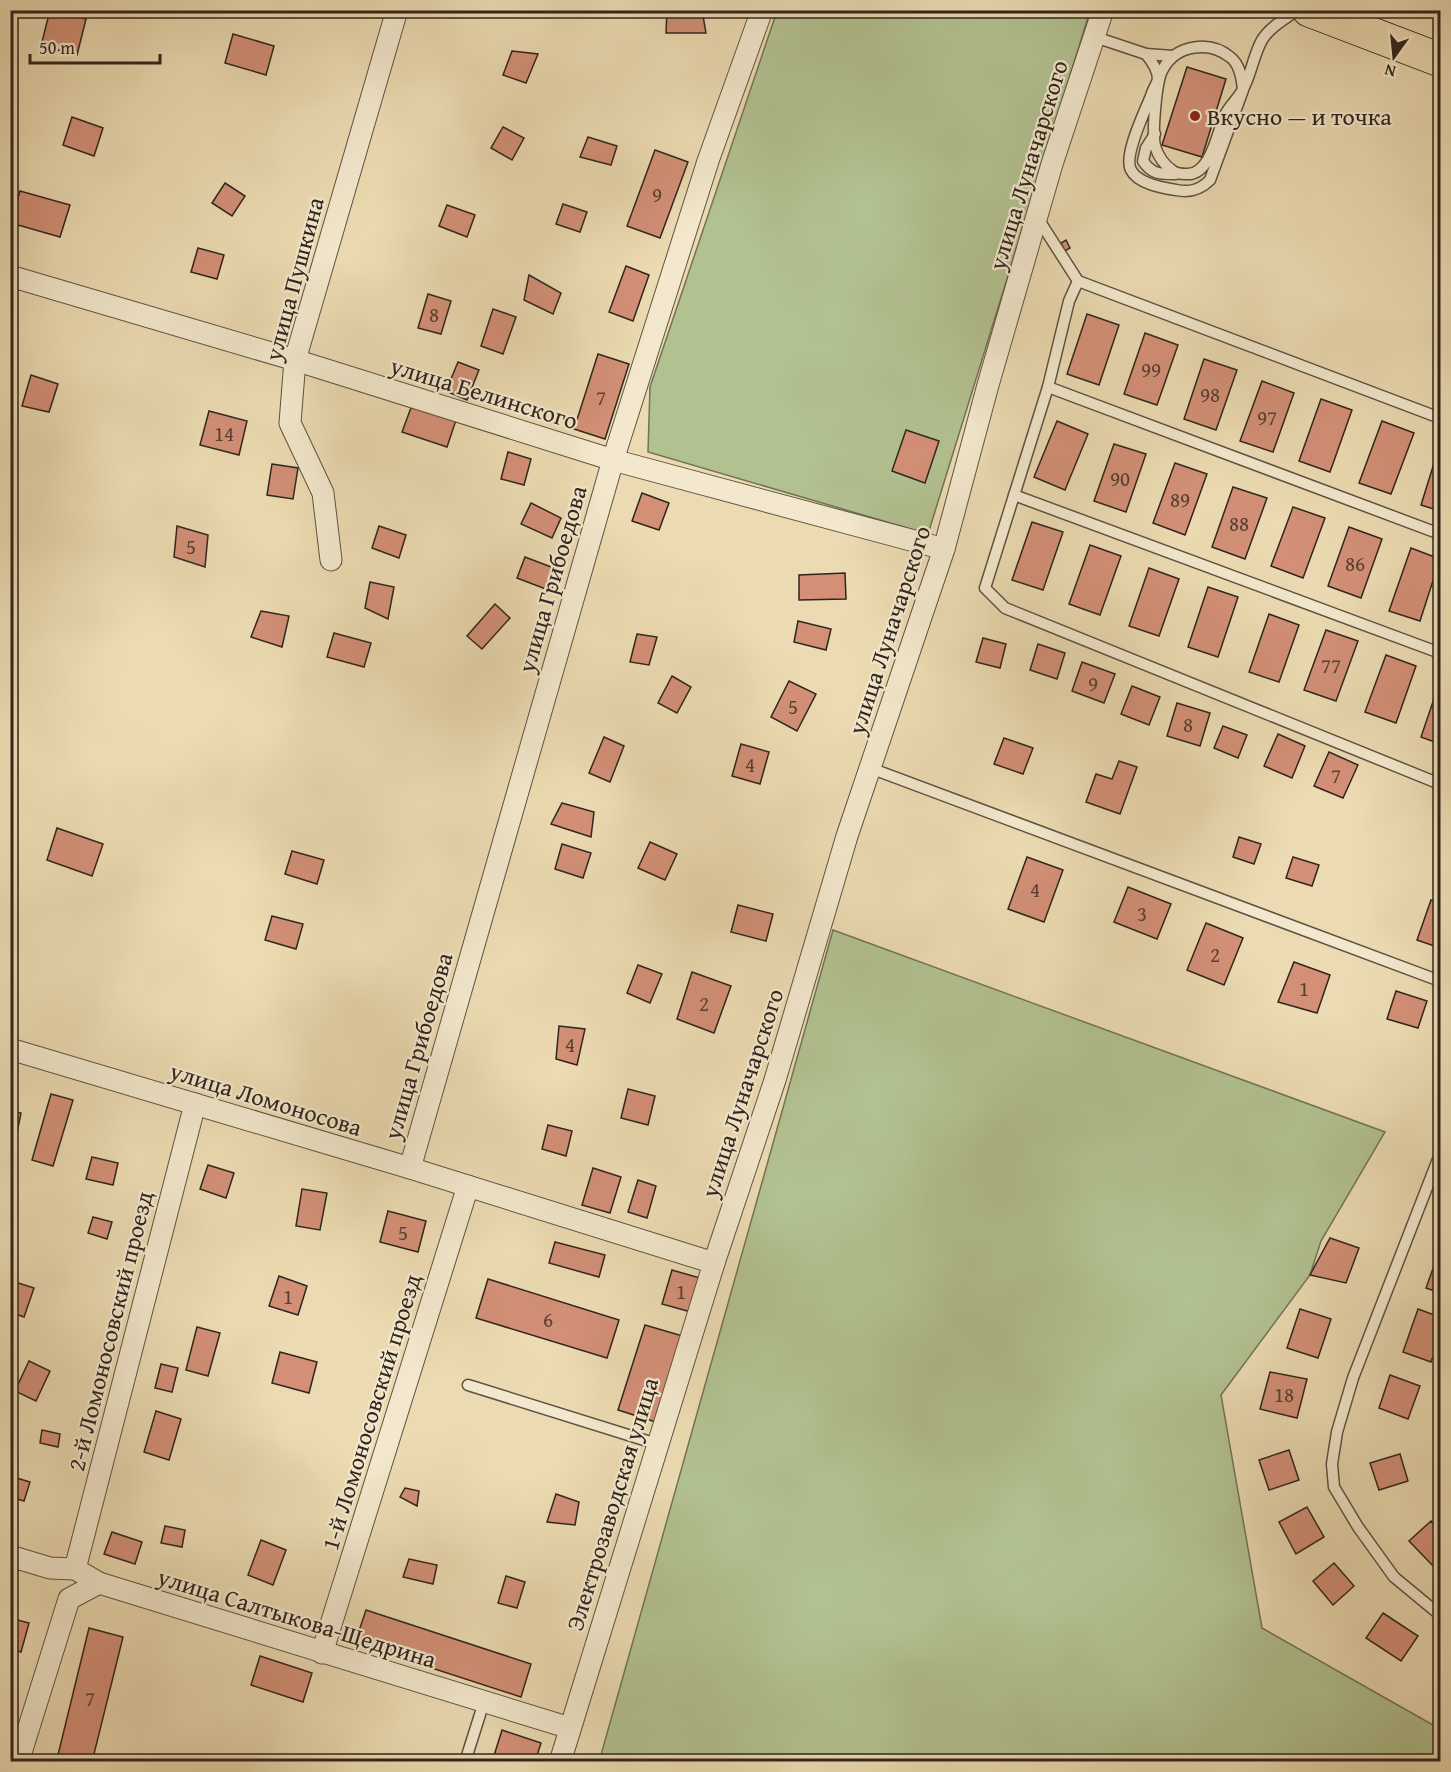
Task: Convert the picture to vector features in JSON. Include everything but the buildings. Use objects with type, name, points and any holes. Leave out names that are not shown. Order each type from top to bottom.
[{"type":"main road","points":[[1309,10],[1440,60]]},
{"type":"street","name":"улица Пушкина","points":[[331,560],[322,493],[290,423],[295,360],[397,10]]},
{"type":"street","name":"улица Грибоедова","points":[[410,1168],[613,460],[708,161],[762,10]]},
{"type":"street","name":"улица Луначарского","points":[[714,1263],[776,1080],[847,836],[944,549],[991,374],[1052,164],[1104,10]]},
{"type":"street","name":"улица Белинского","points":[[10,276],[295,360],[613,460],[944,549]]},
{"type":"street","name":"улица Ломоносова","points":[[10,1048],[410,1168],[714,1263]]},
{"type":"street","name":"2-й Ломоносовский проезд","points":[[75,1569],[195,1104]]},
{"type":"street","name":"1-й Ломоносовский проезд","points":[[322,1653],[468,1186]]},
{"type":"street","name":"Электрозаводская улица","points":[[560,1761],[714,1263]]},
{"type":"street","name":"улица Салтыкова-Щедрина","points":[[10,1556],[50,1568],[75,1569],[99,1583],[570,1728]]},
{"type":"street","points":[[50,1568],[69,1599]]},
{"type":"street","points":[[18,1761],[69,1599],[99,1583]]},
{"type":"lane","points":[[1155,133],[1146,148],[1143,161],[1148,169],[1158,174],[1190,175],[1203,168],[1211,154],[1225,115],[1243,90],[1242,77],[1230,57],[1198,46],[1188,48],[1173,56],[1164,66],[1158,79],[1128,162],[1131,172],[1140,179],[1180,191],[1194,190],[1204,186],[1210,180],[1262,40],[1275,26],[1297,10]]},
{"type":"lane","points":[[1095,37],[1146,54],[1173,56]]},
{"type":"lane","points":[[1146,54],[1154,65],[1158,79],[1154,143],[1159,156],[1176,174]]},
{"type":"lane","points":[[1037,217],[1078,281],[1440,418]]},
{"type":"lane","points":[[1078,281],[1069,301],[1048,387],[985,588],[1005,608],[1440,784]]},
{"type":"lane","points":[[1048,387],[1440,534]]},
{"type":"lane","points":[[1014,495],[1440,654]]},
{"type":"lane","points":[[870,768],[1440,981]]},
{"type":"lane","points":[[1440,1154],[1353,1378],[1337,1432],[1332,1464],[1334,1487],[1358,1527],[1394,1577],[1440,1615]]},
{"type":"lane","points":[[468,1385],[657,1444]]},
{"type":"lane","points":[[465,1761],[484,1701]]},
{"type":"green space","points":[[777,11],[1090,11],[928,534],[648,452],[650,387]]},
{"type":"green space","points":[[833,930],[1385,1132],[1321,1241],[1310,1275],[1221,1395],[1262,1628],[1440,1729],[1440,1761],[599,1762]]},
{"type":"place","name":"Вкусно — и точка","points":[[1195,116]]}]
